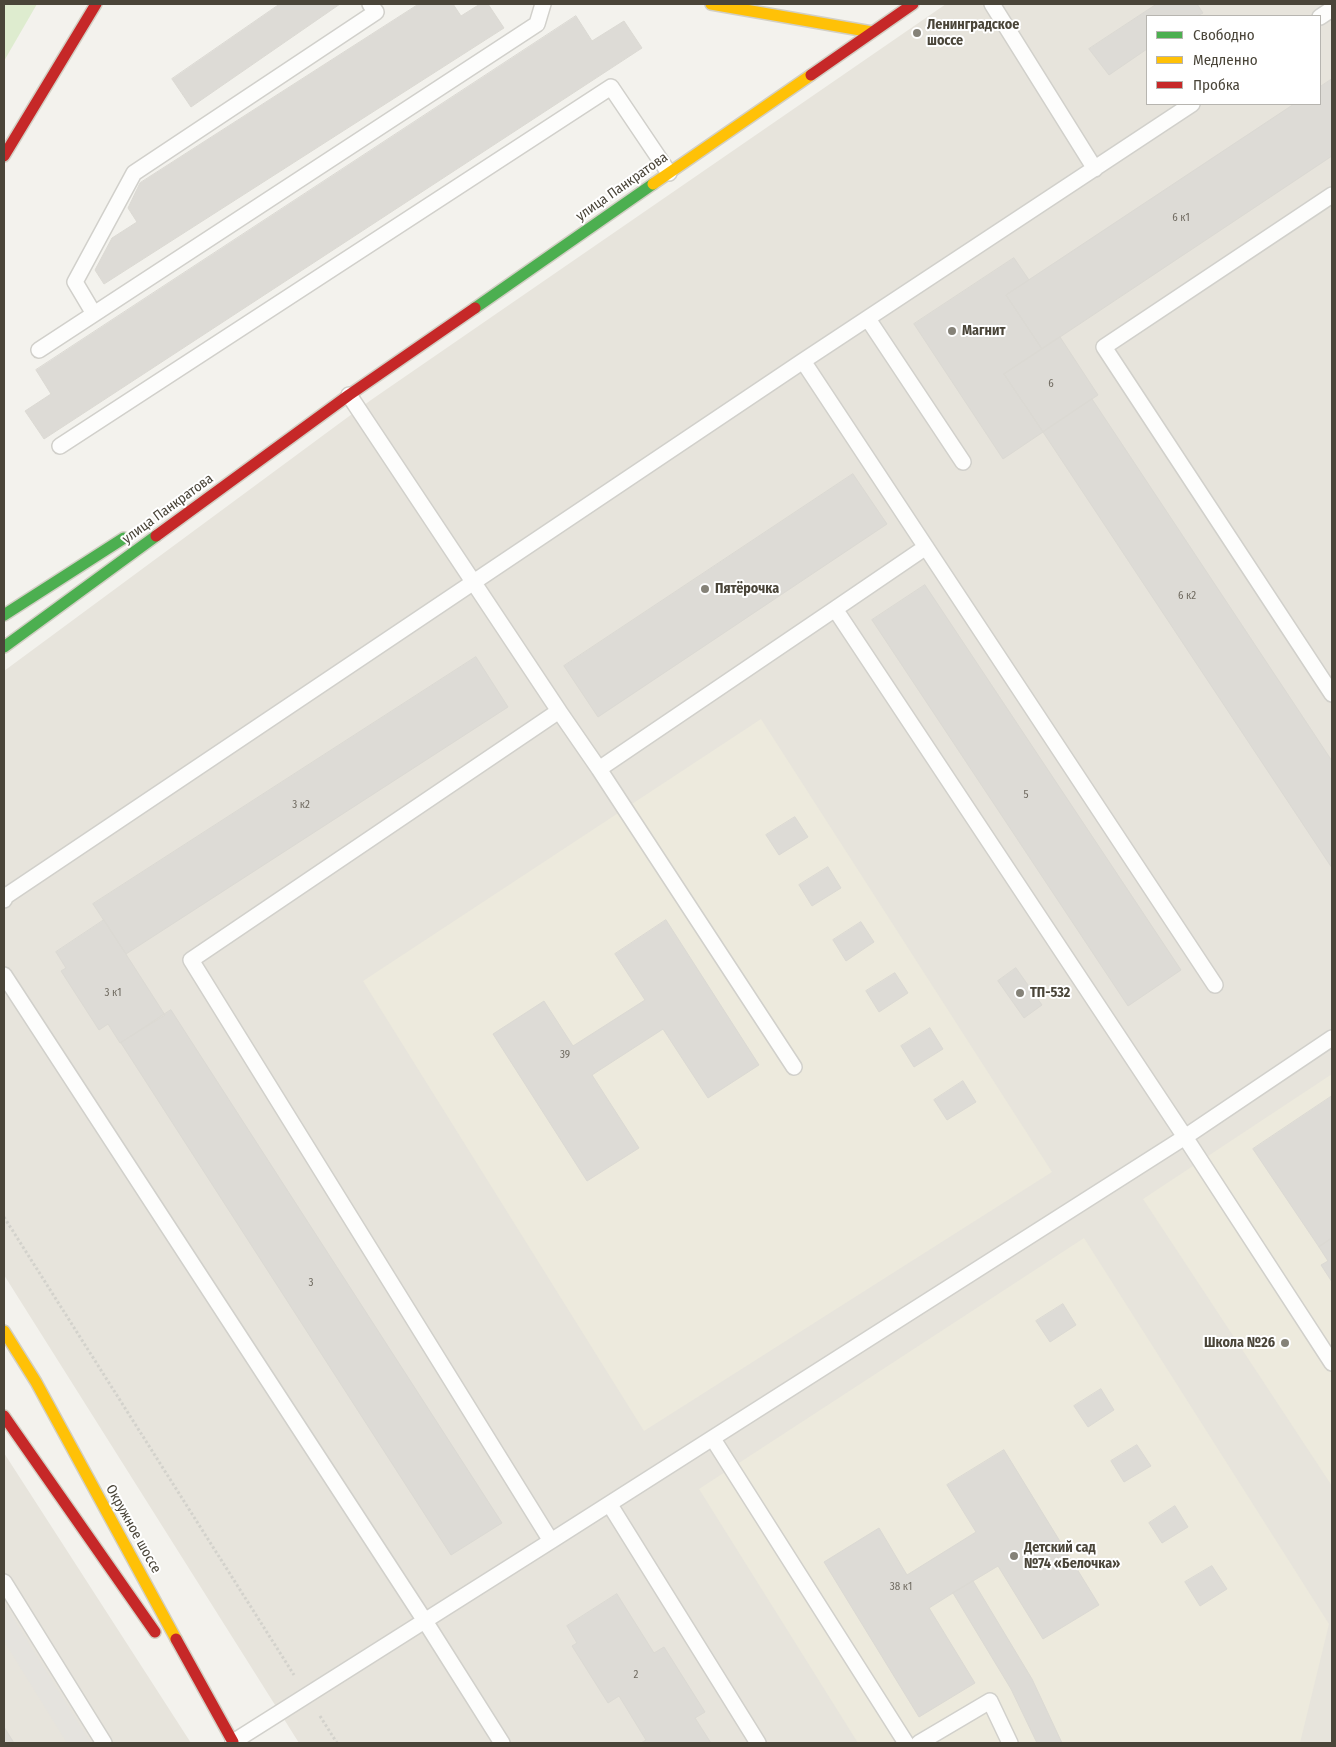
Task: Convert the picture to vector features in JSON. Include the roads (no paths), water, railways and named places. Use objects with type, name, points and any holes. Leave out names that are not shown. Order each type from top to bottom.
[{"type":"main road","points":[[4,156],[96,4]]},
{"type":"main road","points":[[711,4],[872,32]]},
{"type":"main road","name":"улица Панкратова","points":[[4,647],[349,395],[913,4]]},
{"type":"main road","name":"улица Панкратова","points":[[199,491],[349,395]]},
{"type":"main road","name":"улица Панкратова","points":[[4,615],[132,533]]},
{"type":"main road","name":"Окружное шоссе","points":[[4,1331],[36,1382],[234,1742]]},
{"type":"main road","points":[[4,1416],[234,1742]]},
{"type":"lane","points":[[94,314],[75,282],[134,173],[376,12],[370,4]]},
{"type":"lane","points":[[39,350],[537,24],[543,4]]},
{"type":"lane","points":[[992,4],[1095,169]]},
{"type":"lane","points":[[1321,16],[1332,9]]},
{"type":"lane","points":[[60,446],[611,87],[669,173]]},
{"type":"lane","points":[[4,900],[6,896],[803,361],[1191,105]]},
{"type":"lane","points":[[1332,194],[1104,347],[1332,694]]},
{"type":"lane","points":[[868,318],[963,462]]},
{"type":"lane","points":[[803,361],[1214,985]]},
{"type":"lane","points":[[349,395],[560,710],[794,1067]]},
{"type":"lane","points":[[599,769],[926,547]]},
{"type":"lane","points":[[835,609],[1332,1362]]},
{"type":"lane","points":[[550,1541],[191,960],[560,710]]},
{"type":"lane","points":[[4,975],[425,1620],[502,1743]]},
{"type":"lane","points":[[234,1742],[550,1541],[610,1505],[1185,1137],[1332,1038]]},
{"type":"lane","points":[[713,1439],[906,1743]]},
{"type":"lane","points":[[610,1505],[758,1743]]},
{"type":"lane","points":[[4,1582],[104,1743]]},
{"type":"lane","points":[[919,1743],[990,1701],[1010,1743]]},
{"type":"place","name":"Ленинградское шоссе","points":[[917,33]]},
{"type":"place","name":"Магнит","points":[[952,331]]},
{"type":"place","name":"Пятёрочка","points":[[705,589]]},
{"type":"place","name":"ТП-532","points":[[1020,993]]},
{"type":"place","name":"Школа №26","points":[[1285,1343]]},
{"type":"place","name":"Детский сад №74 «Белочка»","points":[[1014,1556]]}]
